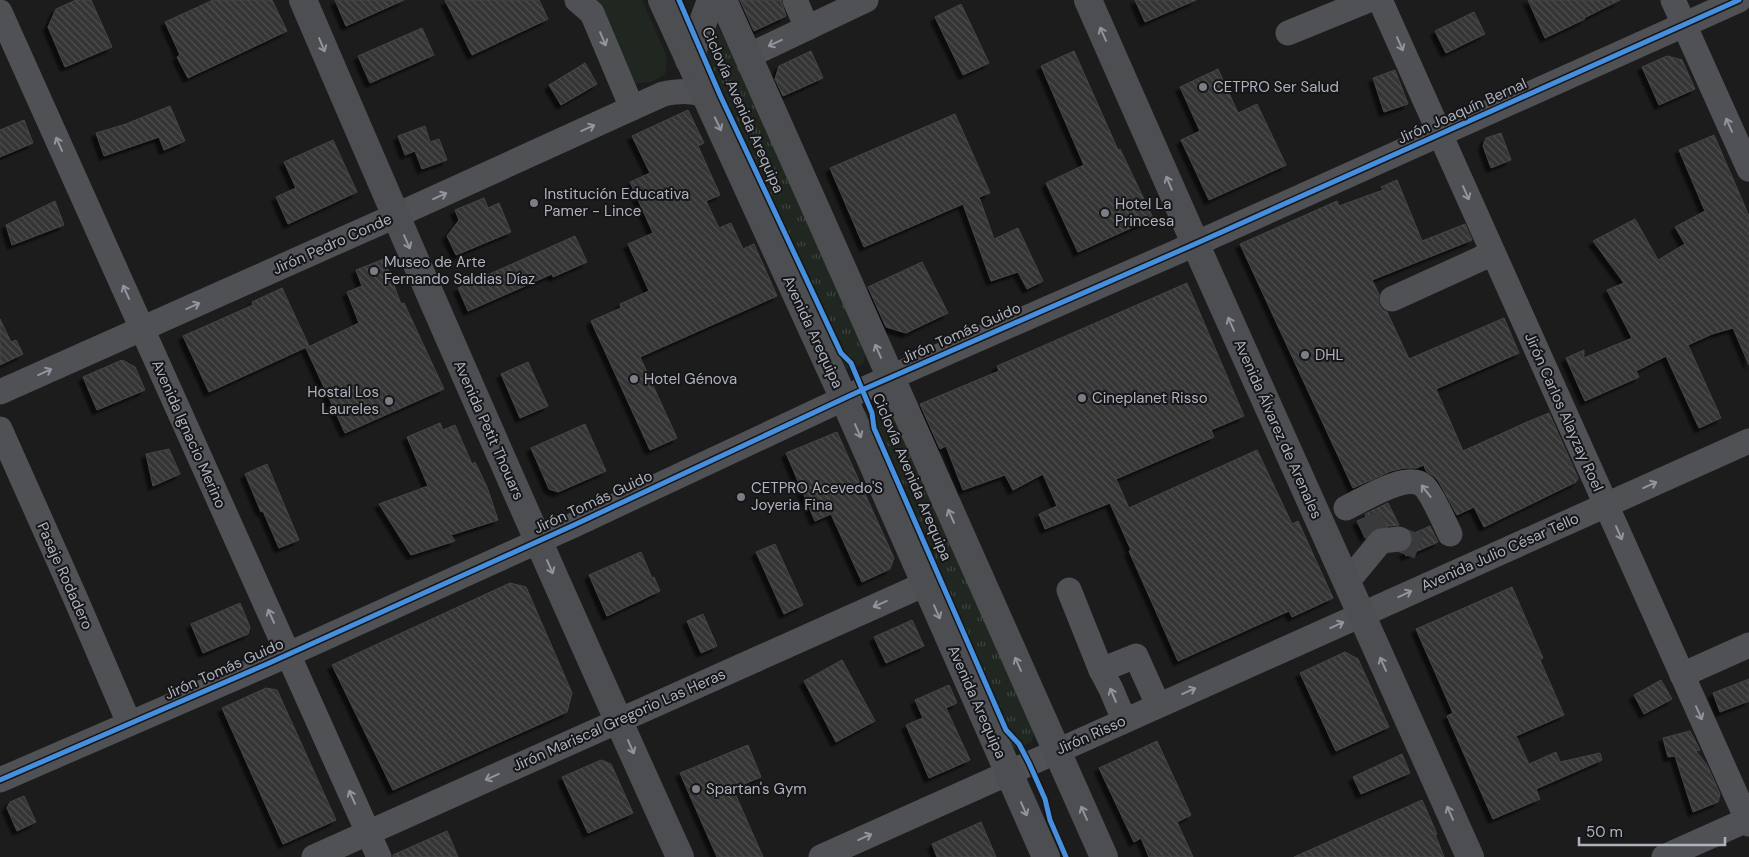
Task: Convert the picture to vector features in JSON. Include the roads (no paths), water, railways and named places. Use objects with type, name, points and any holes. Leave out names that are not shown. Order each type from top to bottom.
[{"type":"main road","name":"Avenida Petit Thouars","points":[[303,0],[395,216],[680,857]]},
{"type":"main road","name":"Avenida Arequipa","points":[[662,0],[844,399],[1046,857]]},
{"type":"main road","points":[[689,60],[711,0]]},
{"type":"main road","points":[[723,0],[1104,857]]},
{"type":"main road","name":"Avenida Álvarez de Arenales","points":[[1088,0],[1195,244],[1470,857]]},
{"type":"street","points":[[577,0],[592,13],[632,108]]},
{"type":"street","points":[[795,0],[808,28]]},
{"type":"street","points":[[748,56],[866,0]]},
{"type":"street","points":[[1288,33],[1369,0]]},
{"type":"street","name":"Jirón Carlos Alayzay Roel","points":[[1380,0],[1748,821]]},
{"type":"street","points":[[1673,0],[1749,169]]},
{"type":"street","name":"Jirón Joaquín Bernal","points":[[1195,244],[1739,0]]},
{"type":"street","name":"Avenida Ignacio Merino","points":[[0,12],[379,857]]},
{"type":"street","name":"Jirón Pedro Conde","points":[[663,94],[689,60]]},
{"type":"street","name":"Jirón Pedro Conde","points":[[0,392],[663,94],[695,91],[705,95]]},
{"type":"street","name":"Jirón Tomás Guido","points":[[0,780],[539,542],[890,378],[1195,244]]},
{"type":"street","points":[[1392,299],[1493,253]]},
{"type":"street","name":"Pasaje Rodadero","points":[[0,428],[129,723]]},
{"type":"street","name":"Avenida Julio César Tello","points":[[1361,614],[1749,441]]},
{"type":"street","points":[[1314,508],[1357,512],[1397,484],[1407,481],[1418,483],[1429,493],[1450,534]]},
{"type":"street","points":[[1347,582],[1381,541],[1399,540]]},
{"type":"street","name":"Jirón Mariscal Gregorio Las Heras","points":[[314,857],[924,584]]},
{"type":"street","points":[[1069,590],[1101,670],[1124,720]]},
{"type":"street","name":"Jirón Risso","points":[[821,857],[1361,614]]},
{"type":"street","points":[[1682,675],[1749,645]]},
{"type":"street","points":[[1101,670],[1136,656],[1158,705]]},
{"type":"street","points":[[1664,857],[1748,821]]},
{"type":"tunnel","points":[[1368,516],[1381,541]]},
{"type":"tunnel","points":[[1399,539],[1419,547]]},
{"type":"place","name":"CETPRO Ser Salud","points":[[1203,87]]},
{"type":"place","name":"Institución Educativa Pamer - Lince","points":[[534,203]]},
{"type":"place","name":"Hotel La Princesa","points":[[1105,213]]},
{"type":"place","name":"Museo de Arte Fernando Saldias Díaz","points":[[374,271]]},
{"type":"place","name":"DHL","points":[[1305,355]]},
{"type":"place","name":"Hotel Génova","points":[[634,379]]},
{"type":"place","name":"Cineplanet Risso","points":[[1082,398]]},
{"type":"place","name":"Hostal Los Laureles","points":[[389,401]]},
{"type":"place","name":"CETPRO Acevedo'S Joyeria Fina","points":[[741,497]]},
{"type":"place","name":"Spartan's Gym","points":[[696,789]]}]
